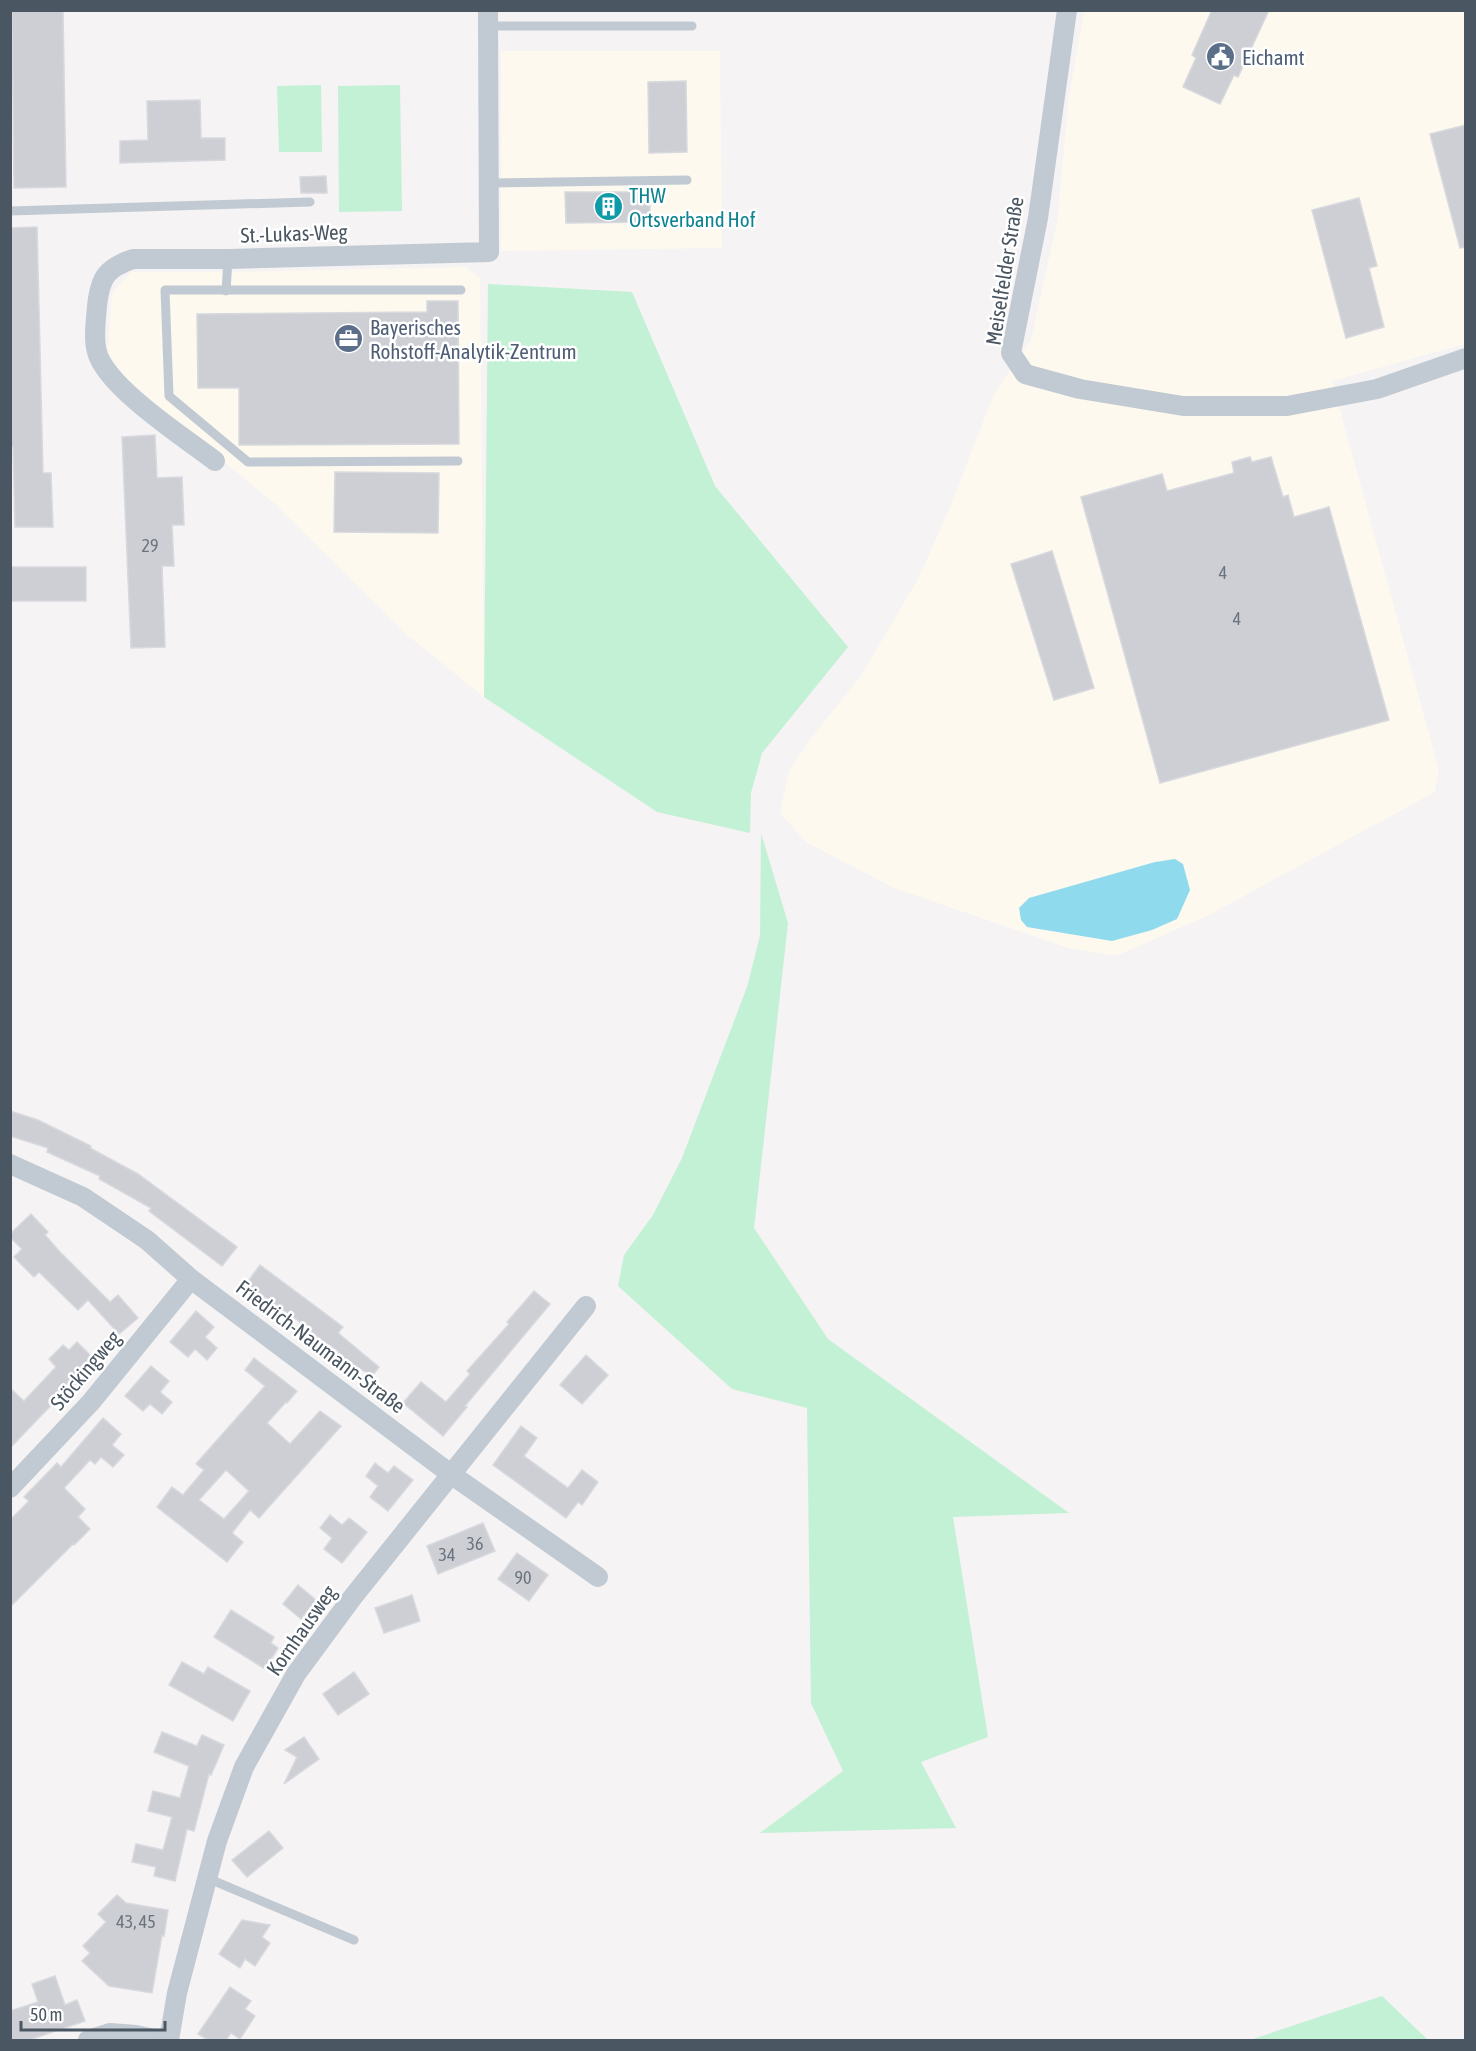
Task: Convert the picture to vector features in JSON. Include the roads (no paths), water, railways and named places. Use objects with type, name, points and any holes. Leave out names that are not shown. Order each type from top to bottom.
[{"type":"street","name":"Meiselfelder Straße","points":[[1066,10],[1038,218],[1011,353],[1025,374],[1080,389],[1183,406],[1287,406],[1377,389],[1466,358]]},
{"type":"street","name":"St.-Lukas-Weg","points":[[215,461],[124,392],[110,377],[97,353],[95,331],[99,287],[107,273],[133,259],[228,259],[489,252],[488,18]]},
{"type":"street","name":"Friedrich-Naumann-Straße","points":[[10,1164],[83,1197],[147,1240],[191,1279],[452,1475],[598,1577]]},
{"type":"street","name":"Stöckingweg","points":[[10,1488],[91,1402],[191,1279]]},
{"type":"street","name":"Kornhausweg","points":[[169,2040],[177,1994],[217,1841],[244,1767],[297,1674],[351,1598],[586,1306]]},
{"type":"street","points":[[87,2040],[111,2033],[158,2040]]},
{"type":"lane","points":[[488,18],[692,26]]},
{"type":"lane","points":[[489,183],[687,180]]},
{"type":"lane","points":[[10,211],[310,202]]},
{"type":"lane","points":[[226,291],[228,259]]},
{"type":"lane","points":[[458,461],[249,462],[169,396],[165,290],[461,290]]},
{"type":"lane","points":[[207,1878],[354,1941]]},
{"type":"water","points":[[1175,859],[1183,864],[1190,890],[1177,919],[1152,930],[1112,941],[1027,927],[1021,920],[1019,908],[1029,898],[1155,862]]},
{"type":"place","name":"Eichamt","points":[[1221,57]]},
{"type":"place","name":"THW Ortsverband Hof","points":[[608,207]]},
{"type":"place","name":"Bayerisches Rohstoff-Analytik-Zentrum","points":[[349,339]]}]
